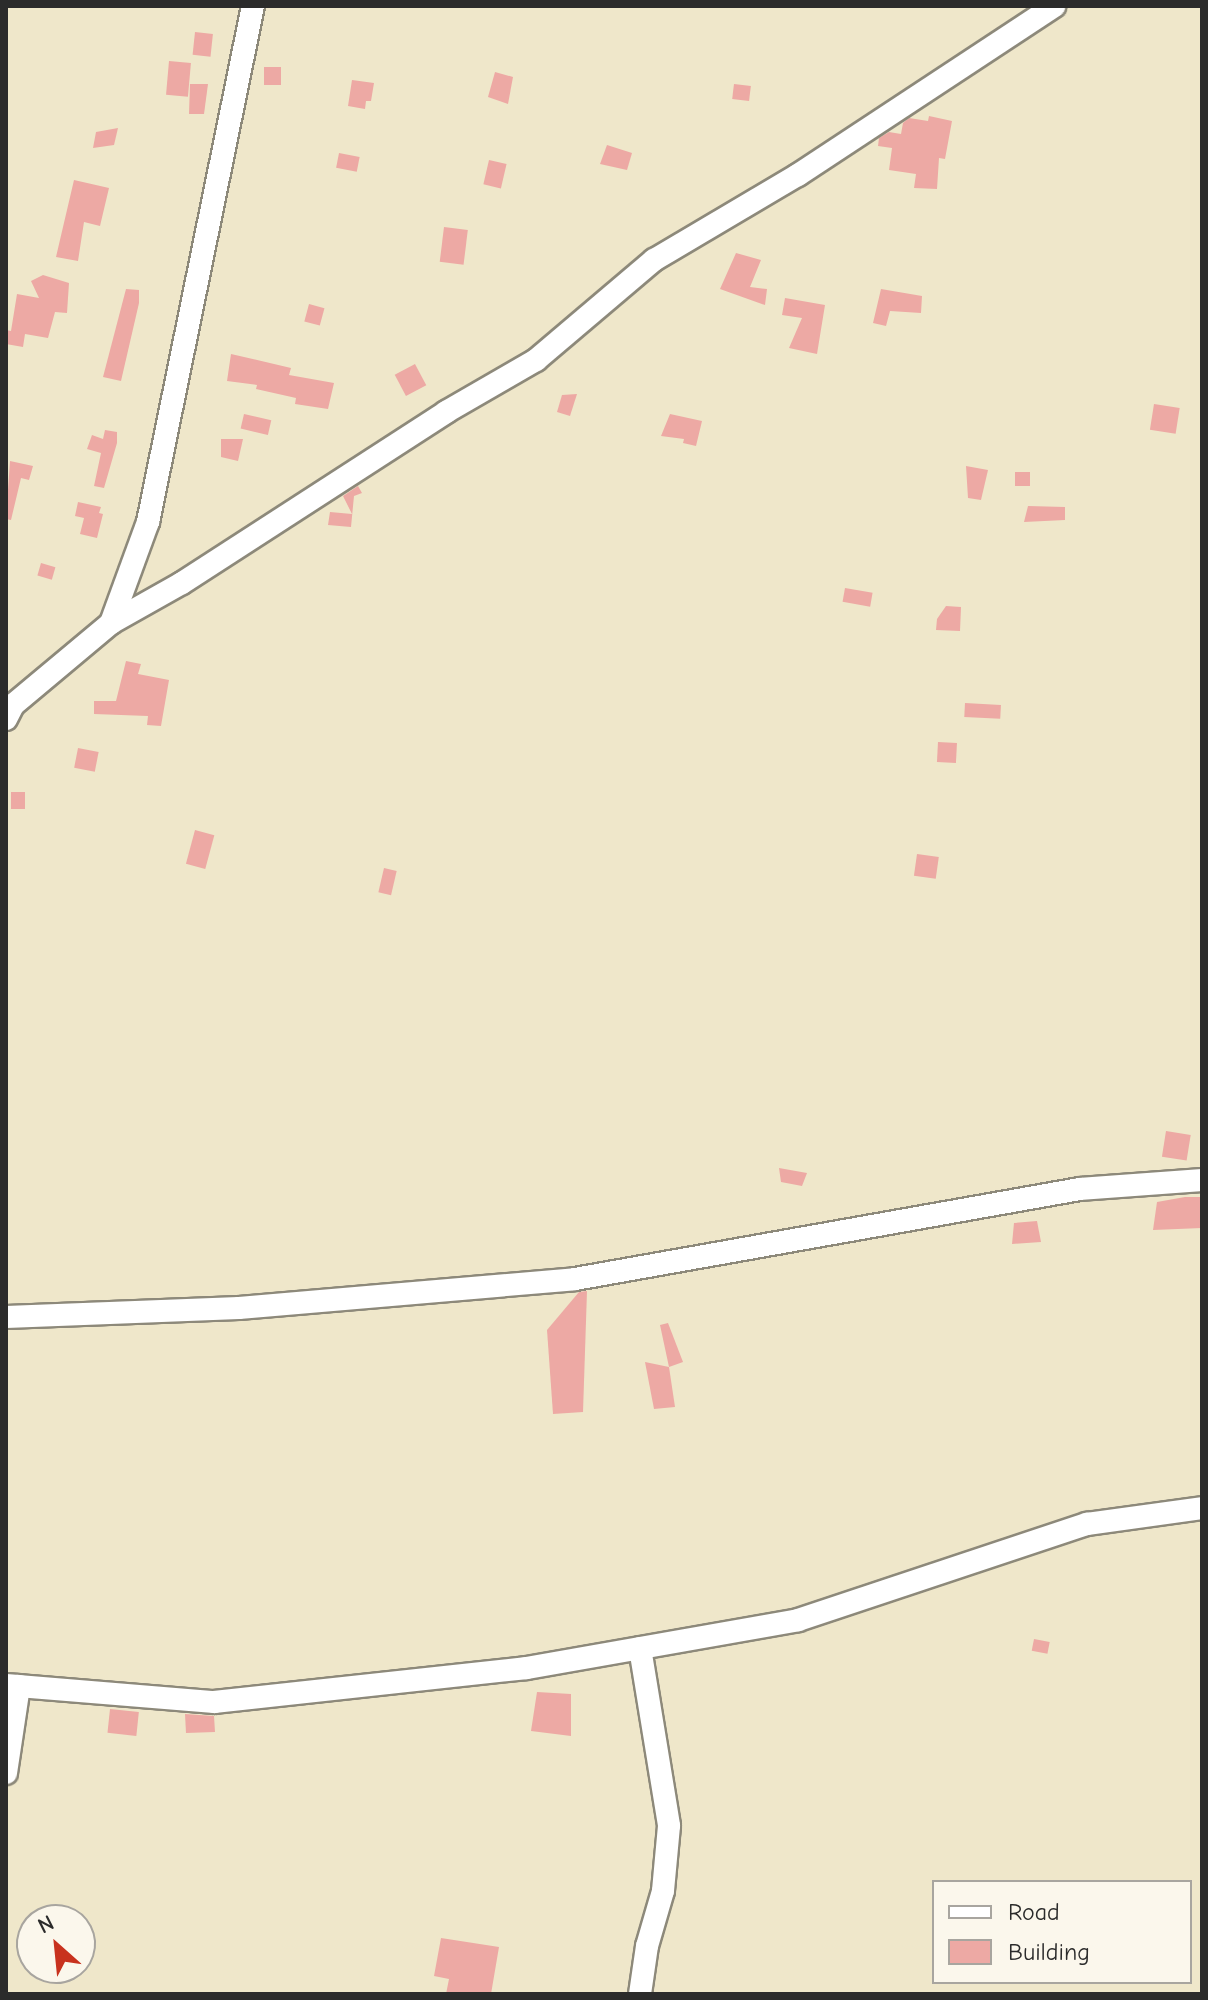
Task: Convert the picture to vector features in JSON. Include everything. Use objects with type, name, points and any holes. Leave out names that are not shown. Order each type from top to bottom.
[{"type":"street","points":[[111,623],[148,522],[253,6]]},
{"type":"street","points":[[6,719],[13,705],[111,623],[182,583],[446,412],[536,360],[654,260],[798,175],[1054,6]]},
{"type":"street","points":[[6,1317],[239,1308],[575,1279],[1080,1189],[1202,1180]]},
{"type":"street","points":[[6,1773],[13,1685],[214,1702],[527,1668],[798,1620],[1087,1524],[1202,1508]]},
{"type":"street","points":[[640,1648],[669,1826],[663,1891],[647,1946],[640,1994]]},
{"type":"building","points":[[195,32],[213,34],[210,57],[193,55]]},
{"type":"building","points":[[169,61],[191,63],[188,97],[166,95]]},
{"type":"building","points":[[264,67],[281,67],[281,85],[264,85]]},
{"type":"building","points":[[495,72],[513,77],[508,104],[488,97]]},
{"type":"building","points":[[352,80],[374,83],[371,101],[366,101],[365,109],[348,106]]},
{"type":"building","points":[[190,84],[208,84],[204,114],[189,114]]},
{"type":"building","points":[[734,84],[751,86],[749,101],[732,99]]},
{"type":"building","points":[[929,116],[952,121],[945,159],[939,158],[937,189],[914,188],[916,174],[889,170],[892,148],[878,146],[879,138],[889,132],[901,134],[903,123],[909,118],[928,121]]},
{"type":"building","points":[[118,128],[114,145],[93,148],[96,132]]},
{"type":"building","points":[[607,145],[632,153],[627,170],[600,164]]},
{"type":"building","points":[[339,153],[360,157],[357,172],[336,168]]},
{"type":"building","points":[[489,160],[507,164],[501,188],[483,184]]},
{"type":"building","points":[[74,180],[109,188],[100,226],[84,222],[78,261],[56,257]]},
{"type":"building","points":[[444,227],[468,230],[464,265],[440,262]]},
{"type":"building","points":[[736,253],[761,260],[750,287],[767,289],[765,305],[720,289]]},
{"type":"building","points":[[43,275],[69,283],[67,313],[55,312],[48,338],[25,334],[23,347],[6,344],[6,330],[11,331],[17,294],[39,298],[31,281]]},
{"type":"building","points":[[126,289],[139,290],[139,303],[121,381],[103,377]]},
{"type":"building","points":[[881,289],[922,296],[921,313],[890,311],[886,326],[873,323]]},
{"type":"building","points":[[785,298],[825,305],[817,354],[789,348],[802,318],[782,315]]},
{"type":"building","points":[[309,304],[324,308],[320,326],[304,321]]},
{"type":"building","points":[[231,354],[291,368],[289,375],[334,383],[328,409],[295,404],[296,398],[256,389],[257,385],[227,381]]},
{"type":"building","points":[[415,364],[426,385],[406,396],[395,375]]},
{"type":"building","points":[[577,394],[570,416],[557,412],[562,395]]},
{"type":"building","points":[[1154,404],[1180,408],[1176,434],[1150,430]]},
{"type":"building","points":[[244,414],[271,420],[268,435],[241,429]]},
{"type":"building","points":[[670,414],[702,421],[696,446],[683,443],[684,439],[661,436]]},
{"type":"building","points":[[105,430],[117,432],[117,443],[104,488],[94,486],[101,453],[87,449],[92,435],[103,439]]},
{"type":"building","points":[[221,439],[243,439],[238,461],[221,457]]},
{"type":"building","points":[[10,461],[33,466],[29,480],[21,478],[11,520],[6,519]]},
{"type":"building","points":[[966,466],[988,470],[981,500],[968,498]]},
{"type":"building","points":[[1015,472],[1030,472],[1030,486],[1015,486]]},
{"type":"building","points":[[358,486],[362,493],[354,496],[351,527],[328,525],[330,512],[352,514],[343,496]]},
{"type":"building","points":[[78,502],[101,507],[99,513],[103,514],[97,538],[80,534],[84,518],[75,516]]},
{"type":"building","points":[[1028,506],[1065,507],[1065,520],[1024,522]]},
{"type":"building","points":[[41,563],[55,567],[52,580],[37,575]]},
{"type":"building","points":[[845,588],[873,593],[870,607],[843,602]]},
{"type":"building","points":[[946,606],[961,607],[960,631],[936,630],[937,619]]},
{"type":"building","points":[[126,661],[141,664],[138,674],[169,680],[161,726],[147,725],[148,716],[94,714],[94,701],[116,701]]},
{"type":"building","points":[[965,703],[1001,705],[1000,719],[964,717]]},
{"type":"building","points":[[938,742],[957,743],[956,763],[937,762]]},
{"type":"building","points":[[78,748],[99,752],[95,772],[74,768]]},
{"type":"building","points":[[11,792],[25,792],[25,809],[11,809]]},
{"type":"building","points":[[195,830],[214,835],[205,869],[186,864]]},
{"type":"building","points":[[917,854],[939,857],[936,879],[914,876]]},
{"type":"building","points":[[384,868],[397,871],[391,895],[378,892]]},
{"type":"building","points":[[1166,1131],[1191,1135],[1187,1161],[1162,1157]]},
{"type":"building","points":[[779,1168],[807,1173],[802,1186],[781,1182]]},
{"type":"building","points":[[1202,1197],[1202,1228],[1153,1230],[1157,1202]]},
{"type":"building","points":[[1037,1221],[1041,1242],[1012,1244],[1014,1223]]},
{"type":"building","points":[[587,1291],[583,1412],[553,1414],[547,1330],[579,1292]]},
{"type":"building","points":[[668,1323],[683,1362],[669,1367],[660,1325]]},
{"type":"building","points":[[645,1362],[669,1367],[675,1407],[654,1409]]},
{"type":"building","points":[[1034,1639],[1050,1642],[1047,1654],[1032,1651]]},
{"type":"building","points":[[537,1692],[571,1694],[571,1736],[531,1731]]},
{"type":"building","points":[[110,1709],[139,1712],[136,1736],[107,1733]]},
{"type":"building","points":[[185,1714],[214,1716],[215,1732],[186,1733]]},
{"type":"building","points":[[441,1938],[499,1947],[491,1994],[446,1994],[449,1979],[434,1976]]}]
